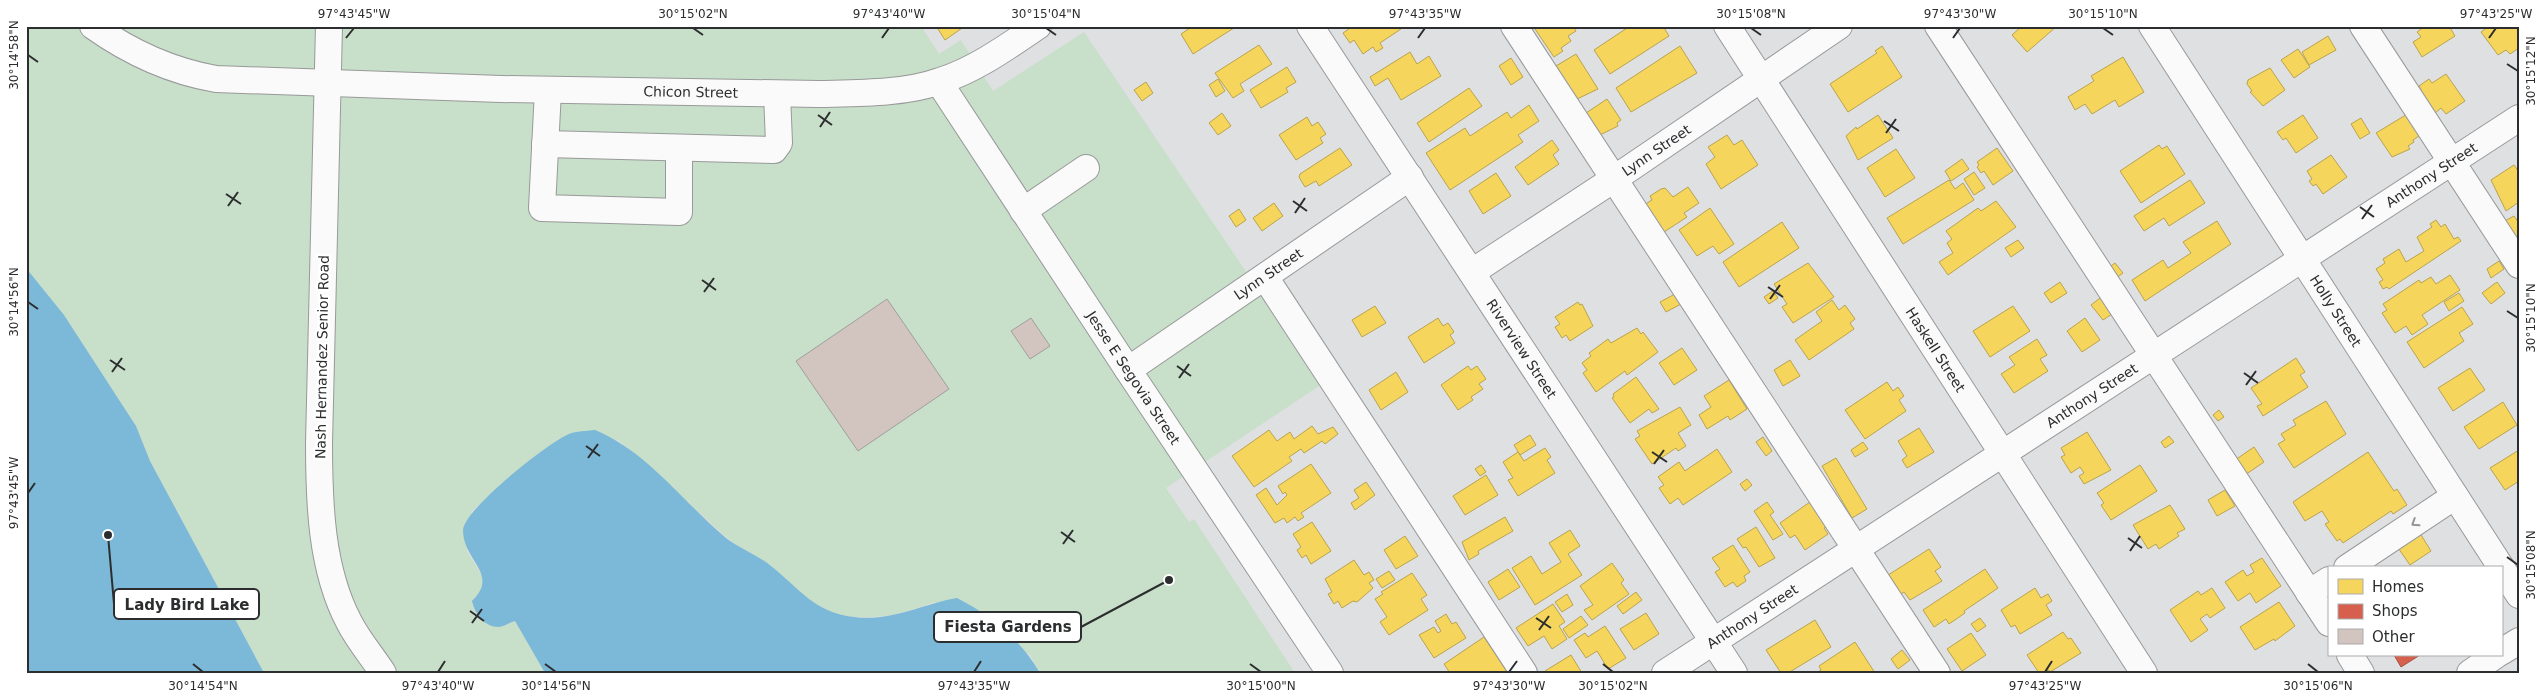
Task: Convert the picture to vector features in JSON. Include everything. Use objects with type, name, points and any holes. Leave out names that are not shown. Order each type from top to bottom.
[{"type":"street","name":"Chicon Street","points":[[93,26],[121,46],[153,62],[188,74],[216,79],[328,81],[548,90],[777,94],[866,93],[939,82],[967,70],[1038,26]]},
{"type":"street","name":"Nash Hernandez Senior Road","points":[[329,26],[319,501],[337,594],[349,623],[383,673]]},
{"type":"street","name":"Riverview Street","points":[[1310,26],[1734,673]]},
{"type":"street","points":[[1514,26],[1937,673]]},
{"type":"street","name":"Haskell Street","points":[[1727,26],[2001,454],[2144,673]]},
{"type":"street","name":"Lynn Street","points":[[1472,272],[1614,179],[1839,26]]},
{"type":"street","points":[[1938,26],[2154,356],[2319,586],[2328,619]]},
{"type":"street","name":"Holly Street","points":[[2152,26],[2455,496],[2494,565]]},
{"type":"street","points":[[2363,26],[2519,265]]},
{"type":"street","name":"Jesse E Segovia Street","points":[[939,82],[1330,673]]},
{"type":"street","points":[[548,90],[542,208],[679,212],[679,148]]},
{"type":"street","points":[[545,144],[774,150],[779,144],[777,94]]},
{"type":"street","name":"Anthony Street","points":[[1665,673],[2519,118]]},
{"type":"street","points":[[1023,211],[1086,168]]},
{"type":"street","name":"Lynn Street","points":[[1128,370],[1410,177]]},
{"type":"street","points":[[1265,277],[1524,673]]},
{"type":"street","points":[[2350,566],[2455,496]]},
{"type":"street","name":"Holly Street","points":[[2502,574],[2519,594]]},
{"type":"street","points":[[2502,651],[2519,641]]},
{"type":"street","points":[[2351,656],[2361,673]]},
{"type":"street","points":[[2470,673],[2495,656]]},
{"type":"green space","points":[[26,26],[921,26],[939,54],[961,40],[993,91],[1084,32],[1322,384],[1166,488],[1189,522],[1194,519],[1295,673],[1040,673],[1030,655],[935,602],[908,611],[881,616],[854,617],[827,611],[804,597],[771,566],[731,541],[646,463],[618,440],[532,458],[472,511],[467,551],[484,579],[482,591],[486,624],[500,627],[515,621],[545,673],[264,673],[150,461],[136,426],[64,315],[26,268]]},
{"type":"water","points":[[26,268],[64,315],[136,426],[150,461],[264,673],[26,673]]},
{"type":"water","points":[[595,430],[614,439],[632,451],[726,538],[766,562],[818,605],[840,615],[867,618],[893,615],[957,598],[982,613],[1014,639],[1024,649],[1040,673],[545,673],[515,621],[501,627],[489,625],[475,611],[472,601],[480,591],[481,575],[468,550],[463,530],[467,520],[477,507],[509,477],[544,449],[569,434]]},
{"type":"building: Homes","points":[[936,26],[965,26],[945,40]]},
{"type":"building: Homes","points":[[1193,26],[1237,26],[1193,54],[1181,34]]},
{"type":"building: Homes","points":[[1353,26],[1399,26],[1401,29],[1380,43],[1383,48],[1376,52],[1373,47],[1363,54],[1354,40],[1350,43],[1343,33]]},
{"type":"building: Homes","points":[[1540,26],[1573,26],[1576,31],[1568,36],[1571,41],[1561,48],[1563,51],[1554,57],[1535,29]]},
{"type":"building: Homes","points":[[1630,26],[1663,26],[1669,36],[1610,74],[1594,50]]},
{"type":"building: Homes","points":[[2022,26],[2057,26],[2027,52],[2012,35]]},
{"type":"building: Homes","points":[[2425,26],[2449,26],[2455,36],[2422,57],[2413,42],[2421,37],[2417,32]]},
{"type":"building: Homes","points":[[2489,26],[2519,26],[2519,48],[2510,54],[2506,50],[2498,55],[2481,32]]},
{"type":"building: Homes","points":[[2328,36],[2336,50],[2309,65],[2302,52]]},
{"type":"building: Homes","points":[[1259,45],[1272,64],[1240,84],[1244,91],[1233,98],[1215,73]]},
{"type":"building: Homes","points":[[1680,46],[1697,73],[1631,112],[1616,88]]},
{"type":"building: Homes","points":[[1882,46],[1902,77],[1848,112],[1830,84],[1877,53],[1875,51]]},
{"type":"building: Homes","points":[[2298,49],[2310,67],[2294,78],[2281,60]]},
{"type":"building: Homes","points":[[1410,52],[1417,64],[1429,56],[1441,76],[1401,100],[1388,78],[1375,86],[1370,77]]},
{"type":"building: Homes","points":[[1576,54],[1598,89],[1577,99],[1556,66]]},
{"type":"building: Homes","points":[[2123,57],[2144,92],[2119,107],[2115,100],[2092,114],[2085,104],[2075,110],[2068,97],[2094,81],[2091,76]]},
{"type":"building: Homes","points":[[1511,58],[1523,77],[1511,85],[1499,66]]},
{"type":"building: Homes","points":[[1287,67],[1296,82],[1286,88],[1288,92],[1261,108],[1250,90]]},
{"type":"building: Homes","points":[[2270,68],[2285,90],[2263,106],[2250,92],[2252,91],[2247,84],[2248,80]]},
{"type":"building: Homes","points":[[2446,74],[2465,101],[2446,114],[2441,108],[2434,114],[2419,91],[2421,90],[2419,86],[2429,79],[2432,83]]},
{"type":"building: Homes","points":[[1218,79],[1225,91],[1216,97],[1209,85]]},
{"type":"building: Homes","points":[[1146,82],[1153,93],[1142,101],[1134,90]]},
{"type":"building: Homes","points":[[1469,88],[1482,106],[1429,142],[1417,123]]},
{"type":"building: Homes","points":[[1607,99],[1621,120],[1617,123],[1618,126],[1600,135],[1586,113]]},
{"type":"building: Homes","points":[[1529,105],[1539,121],[1518,135],[1523,142],[1450,190],[1426,153],[1465,128],[1470,136],[1507,112],[1511,118]]},
{"type":"building: Homes","points":[[1222,113],[1231,126],[1218,135],[1209,123]]},
{"type":"building: Homes","points":[[2409,113],[2422,134],[2408,146],[2410,149],[2392,157],[2376,133]]},
{"type":"building: Homes","points":[[1878,115],[1893,138],[1858,160],[1846,136],[1856,127],[1857,129]]},
{"type":"building: Homes","points":[[2303,115],[2318,138],[2296,153],[2286,138],[2283,140],[2277,132]]},
{"type":"building: Homes","points":[[1307,117],[1312,126],[1318,122],[1326,134],[1320,138],[1323,143],[1296,160],[1279,135]]},
{"type":"building: Homes","points":[[2361,118],[2370,133],[2360,139],[2351,124]]},
{"type":"building: Homes","points":[[1727,135],[1734,145],[1742,140],[1758,165],[1721,189],[1706,164],[1715,157],[1708,147]]},
{"type":"building: Homes","points":[[1552,140],[1559,150],[1553,155],[1559,164],[1528,185],[1515,167]]},
{"type":"building: Homes","points":[[2159,145],[2162,149],[2167,146],[2185,174],[2141,203],[2120,171]]},
{"type":"building: Homes","points":[[1340,148],[1352,165],[1319,186],[1316,181],[1305,187],[1299,177],[1300,174]]},
{"type":"building: Homes","points":[[1997,148],[2013,171],[1993,185],[1984,171],[1981,173],[1977,167],[1979,165],[1977,162]]},
{"type":"building: Homes","points":[[1896,149],[1915,178],[1885,197],[1867,168]]},
{"type":"building: Homes","points":[[2331,155],[2347,177],[2323,194],[2316,184],[2313,186],[2309,181],[2312,179],[2307,171]]},
{"type":"building: Homes","points":[[1962,159],[1969,169],[1951,181],[1945,171]]},
{"type":"building: Homes","points":[[2514,165],[2519,172],[2519,202],[2506,211],[2491,180]]},
{"type":"building: Homes","points":[[1974,172],[1985,188],[1974,195],[1964,179]]},
{"type":"building: Homes","points":[[1496,173],[1511,196],[1483,214],[1469,191]]},
{"type":"building: Homes","points":[[1949,180],[1955,189],[1963,183],[1974,200],[1903,244],[1887,218]]},
{"type":"building: Homes","points":[[2190,180],[2205,203],[2169,226],[2164,218],[2144,231],[2134,216]]},
{"type":"building: Homes","points":[[1688,187],[1699,203],[1684,213],[1687,217],[1664,232],[1639,208],[1652,200],[1650,196],[1661,189],[1665,188],[1673,197]]},
{"type":"building: Homes","points":[[1996,201],[2016,227],[1948,275],[1939,262],[1953,253],[1947,243],[1952,239],[1946,231],[1978,208],[1981,211]]},
{"type":"building: Homes","points":[[1274,203],[1283,216],[1262,231],[1253,218]]},
{"type":"building: Homes","points":[[1710,208],[1734,244],[1719,254],[1713,246],[1697,256],[1679,230]]},
{"type":"building: Homes","points":[[1239,209],[1246,220],[1236,227],[1229,216]]},
{"type":"building: Homes","points":[[2514,216],[2519,223],[2519,234],[2515,239],[2501,223]]},
{"type":"building: Homes","points":[[2436,220],[2441,227],[2445,224],[2454,239],[2458,237],[2461,241],[2389,289],[2387,287],[2383,289],[2379,282],[2383,280],[2376,269],[2385,263],[2383,259],[2399,249],[2406,262],[2424,251],[2417,237],[2432,227],[2430,224]]},
{"type":"building: Homes","points":[[2217,221],[2231,244],[2145,301],[2132,280],[2163,260],[2168,268],[2191,253],[2183,242]]},
{"type":"building: Homes","points":[[1782,222],[1799,248],[1739,287],[1723,262]]},
{"type":"building: Homes","points":[[2018,240],[2024,248],[2011,257],[2005,248]]},
{"type":"building: Homes","points":[[2499,261],[2504,269],[2491,278],[2487,269]]},
{"type":"building: Homes","points":[[1808,263],[1834,297],[1793,323],[1782,307],[1787,304],[1774,284]]},
{"type":"building: Homes","points":[[2115,263],[2123,273],[2115,279],[2107,269]]},
{"type":"building: Homes","points":[[2450,275],[2460,290],[2422,315],[2428,324],[2412,335],[2406,326],[2395,333],[2382,313],[2387,310],[2383,304],[2419,280],[2421,283],[2431,277],[2436,284]]},
{"type":"building: Homes","points":[[2060,282],[2067,293],[2051,303],[2044,293]]},
{"type":"building: Homes","points":[[2497,282],[2505,293],[2491,304],[2482,293]]},
{"type":"building: Homes","points":[[1773,291],[1778,298],[1769,304],[1764,297]]},
{"type":"building: Homes","points":[[2459,293],[2464,301],[2449,311],[2444,302]]},
{"type":"building: Homes","points":[[1675,294],[1681,304],[1666,312],[1660,302]]},
{"type":"building: Homes","points":[[2100,298],[2112,314],[2103,320],[2091,305]]},
{"type":"building: Homes","points":[[1832,300],[1839,310],[1845,305],[1855,319],[1850,323],[1854,329],[1809,360],[1795,340],[1822,321],[1816,312]]},
{"type":"building: Homes","points":[[1578,302],[1580,305],[1582,304],[1593,326],[1570,341],[1566,335],[1562,338],[1555,327],[1560,324],[1555,317]]},
{"type":"building: Homes","points":[[1375,306],[1386,323],[1362,337],[1352,320]]},
{"type":"building: Homes","points":[[2013,306],[2030,331],[1990,357],[1973,331]]},
{"type":"building: Homes","points":[[2462,307],[2473,324],[2459,333],[2464,341],[2424,368],[2407,342]]},
{"type":"building: Homes","points":[[1438,318],[1443,326],[1448,323],[1454,332],[1450,335],[1455,343],[1424,363],[1408,337]]},
{"type":"building: Homes","points":[[2085,318],[2100,340],[2082,352],[2067,331]]},
{"type":"building: Homes","points":[[1637,328],[1641,334],[1643,332],[1658,352],[1627,375],[1625,371],[1596,392],[1583,373],[1587,370],[1582,363],[1591,356],[1589,353],[1608,339],[1611,343]]},
{"type":"building: Homes","points":[[2037,339],[2047,355],[2040,359],[2048,371],[2014,393],[2001,374],[2015,365],[2009,357]]},
{"type":"building: Homes","points":[[1682,348],[1697,370],[1674,385],[1659,363]]},
{"type":"building: Homes","points":[[2296,358],[2305,372],[2300,375],[2308,387],[2263,416],[2257,406],[2262,404],[2251,388]]},
{"type":"building: Homes","points":[[1790,360],[1800,376],[1783,386],[1774,370]]},
{"type":"building: Homes","points":[[1468,366],[1471,370],[1477,366],[1486,379],[1479,384],[1483,389],[1471,397],[1473,400],[1458,410],[1441,385]]},
{"type":"building: Homes","points":[[2470,368],[2485,390],[2453,411],[2438,388]]},
{"type":"building: Homes","points":[[1396,372],[1408,392],[1381,410],[1369,390]]},
{"type":"building: Homes","points":[[1636,377],[1659,409],[1652,413],[1649,409],[1630,423],[1612,398],[1614,397],[1613,394]]},
{"type":"building: Homes","points":[[1729,380],[1747,409],[1730,420],[1728,416],[1707,429],[1699,415],[1711,407],[1704,396]]},
{"type":"building: Homes","points":[[1887,382],[1893,391],[1898,387],[1904,396],[1899,400],[1906,411],[1865,439],[1845,410]]},
{"type":"building: Homes","points":[[2326,401],[2346,434],[2294,468],[2278,444],[2285,440],[2281,434],[2296,425],[2293,420]]},
{"type":"building: Homes","points":[[2503,402],[2517,425],[2479,449],[2464,427]]},
{"type":"building: Homes","points":[[1680,407],[1691,425],[1678,433],[1686,446],[1678,451],[1676,448],[1652,464],[1635,439],[1640,436],[1637,431]]},
{"type":"building: Homes","points":[[2219,410],[2224,417],[2218,421],[2213,415]]},
{"type":"building: Homes","points":[[1312,426],[1318,434],[1333,427],[1338,434],[1325,444],[1322,441],[1304,453],[1301,449],[1289,457],[1292,461],[1254,487],[1232,456],[1269,430],[1277,441],[1290,432],[1294,439]]},
{"type":"building: Homes","points":[[1919,428],[1934,452],[1907,468],[1902,460],[1907,456],[1898,441]]},
{"type":"building: Homes","points":[[2087,432],[2111,470],[2084,484],[2079,476],[2084,473],[2080,467],[2071,473],[2061,457],[2065,455],[2061,448]]},
{"type":"building: Homes","points":[[1530,435],[1536,445],[1520,455],[1514,445]]},
{"type":"building: Homes","points":[[2169,436],[2174,442],[2165,448],[2161,442]]},
{"type":"building: Homes","points":[[1763,437],[1772,451],[1766,456],[1756,442]]},
{"type":"building: Homes","points":[[1863,442],[1868,449],[1855,457],[1851,450]]},
{"type":"building: Homes","points":[[2254,447],[2264,462],[2245,475],[2235,460]]},
{"type":"building: Homes","points":[[1545,448],[1551,457],[1547,460],[1555,473],[1518,496],[1508,480],[1513,478],[1503,462],[1518,452],[1524,461]]},
{"type":"building: Homes","points":[[1717,449],[1732,472],[1683,505],[1678,498],[1670,504],[1659,488],[1664,485],[1658,477],[1679,462],[1685,471]]},
{"type":"building: Homes","points":[[2519,450],[2519,481],[2505,490],[2490,468]]},
{"type":"building: Homes","points":[[2368,452],[2394,491],[2397,489],[2407,505],[2393,514],[2391,511],[2343,543],[2340,539],[2337,541],[2325,524],[2329,522],[2322,511],[2305,521],[2293,502]]},
{"type":"building: Homes","points":[[1836,458],[1867,509],[1852,518],[1822,466]]},
{"type":"building: Homes","points":[[1311,464],[1331,493],[1301,513],[1304,517],[1298,521],[1295,517],[1287,523],[1284,518],[1275,523],[1256,495],[1266,488],[1277,505],[1287,495],[1285,492],[1283,494],[1278,486]]},
{"type":"building: Homes","points":[[1481,465],[1486,472],[1480,476],[1475,469]]},
{"type":"building: Homes","points":[[2140,465],[2157,491],[2111,520],[2101,505],[2104,503],[2097,493]]},
{"type":"building: Homes","points":[[1486,475],[1498,495],[1465,515],[1453,496]]},
{"type":"building: Homes","points":[[1747,479],[1752,485],[1745,491],[1740,484]]},
{"type":"building: Homes","points":[[1366,482],[1375,495],[1355,510],[1351,503],[1359,498],[1354,490]]},
{"type":"building: Homes","points":[[2225,490],[2235,506],[2217,516],[2208,500]]},
{"type":"building: Homes","points":[[1767,502],[1774,512],[1770,515],[1783,534],[1773,540],[1754,511]]},
{"type":"building: Homes","points":[[1810,502],[1827,527],[1824,528],[1828,534],[1805,550],[1795,535],[1790,538],[1780,523]]},
{"type":"building: Homes","points":[[2170,505],[2185,529],[2177,533],[2179,536],[2159,549],[2156,544],[2148,549],[2133,525]]},
{"type":"building: Homes","points":[[1505,517],[1513,531],[1478,551],[1479,554],[1469,560],[1462,542]]},
{"type":"building: Homes","points":[[1312,522],[1331,551],[1311,564],[1306,555],[1302,558],[1297,550],[1301,547],[1293,534]]},
{"type":"building: Homes","points":[[1756,527],[1775,558],[1759,567],[1746,547],[1743,548],[1737,539]]},
{"type":"building: Homes","points":[[1570,530],[1580,546],[1568,554],[1582,575],[1535,605],[1512,568],[1531,556],[1542,574],[1561,562],[1549,543]]},
{"type":"building: Homes","points":[[2418,530],[2431,551],[2410,565],[2396,545]]},
{"type":"building: Homes","points":[[1405,536],[1418,556],[1396,569],[1384,550]]},
{"type":"building: Homes","points":[[1733,545],[1750,572],[1744,576],[1746,581],[1737,587],[1733,582],[1725,587],[1715,572],[1720,569],[1712,558]]},
{"type":"building: Homes","points":[[1929,549],[1941,567],[1935,571],[1942,581],[1910,600],[1904,592],[1898,596],[1885,577]]},
{"type":"building: Homes","points":[[2262,558],[2281,586],[2256,603],[2250,593],[2238,601],[2225,582],[2243,570],[2247,576],[2254,572],[2250,565]]},
{"type":"building: Homes","points":[[1354,560],[1364,575],[1369,572],[1374,580],[1369,583],[1373,588],[1357,602],[1353,601],[1342,608],[1338,601],[1334,604],[1328,594],[1332,592],[1325,579]]},
{"type":"building: Homes","points":[[1612,563],[1624,580],[1621,583],[1629,594],[1592,620],[1584,610],[1593,605],[1580,586]]},
{"type":"building: Homes","points":[[1508,569],[1520,587],[1499,600],[1488,582]]},
{"type":"building: Homes","points":[[1985,569],[1998,588],[1964,611],[1965,613],[1949,624],[1946,619],[1934,627],[1923,610]]},
{"type":"building: Homes","points":[[1389,571],[1395,580],[1382,588],[1376,579]]},
{"type":"building: Homes","points":[[1412,573],[1427,595],[1421,599],[1428,610],[1389,635],[1380,622],[1387,617],[1375,599],[1383,594],[1381,592]]},
{"type":"building: Homes","points":[[2035,588],[2041,598],[2048,594],[2052,601],[2046,605],[2052,615],[2020,634],[2015,625],[2011,627],[2001,610]]},
{"type":"building: Homes","points":[[2212,588],[2225,608],[2210,618],[2207,614],[2200,619],[2208,630],[2191,642],[2170,610],[2198,591],[2201,595]]},
{"type":"building: Homes","points":[[1636,592],[1642,600],[1623,614],[1617,606]]},
{"type":"building: Homes","points":[[1567,594],[1573,605],[1562,612],[1555,602]]},
{"type":"building: Homes","points":[[2279,602],[2295,626],[2275,641],[2274,639],[2255,650],[2240,627]]},
{"type":"building: Homes","points":[[1553,604],[1565,622],[1559,626],[1567,639],[1552,649],[1544,636],[1528,646],[1516,628]]},
{"type":"building: Homes","points":[[1646,613],[1659,634],[1634,650],[1620,629]]},
{"type":"building: Homes","points":[[1446,614],[1452,624],[1456,622],[1466,638],[1434,658],[1419,635],[1434,627],[1438,633],[1441,631],[1435,621]]},
{"type":"building: Homes","points":[[1581,616],[1588,625],[1569,638],[1563,629]]},
{"type":"building: Homes","points":[[1980,618],[1986,626],[1977,632],[1971,624]]},
{"type":"building: Homes","points":[[1815,620],[1831,647],[1788,673],[1781,673],[1766,650]]},
{"type":"building: Homes","points":[[1605,626],[1626,658],[1608,669],[1597,651],[1586,658],[1574,640],[1585,633],[1588,637]]},
{"type":"building: Homes","points":[[2063,632],[2068,639],[2071,638],[2081,653],[2050,672],[2049,670],[2039,673],[2027,655]]},
{"type":"building: Homes","points":[[1971,633],[1986,655],[1962,671],[1947,649]]},
{"type":"building: Homes","points":[[1484,637],[1508,673],[1450,673],[1444,664]]},
{"type":"building: Homes","points":[[1855,642],[1875,673],[1817,673],[1821,670],[1819,666]]},
{"type":"building: Homes","points":[[1902,650],[1910,660],[1898,669],[1891,659]]},
{"type":"building: Homes","points":[[1571,655],[1582,673],[1546,673],[1545,671]]},
{"type":"building: Shops","points":[[2395,656],[2418,656],[2401,667]]},
{"type":"building: Other","points":[[887,299],[949,389],[858,451],[796,361]]},
{"type":"building: Other","points":[[1031,318],[1050,346],[1030,359],[1011,331]]},
{"type":"place","name":"Lady Bird Lake","points":[[108,535]]},
{"type":"place","name":"Fiesta Gardens","points":[[1169,580]]}]
